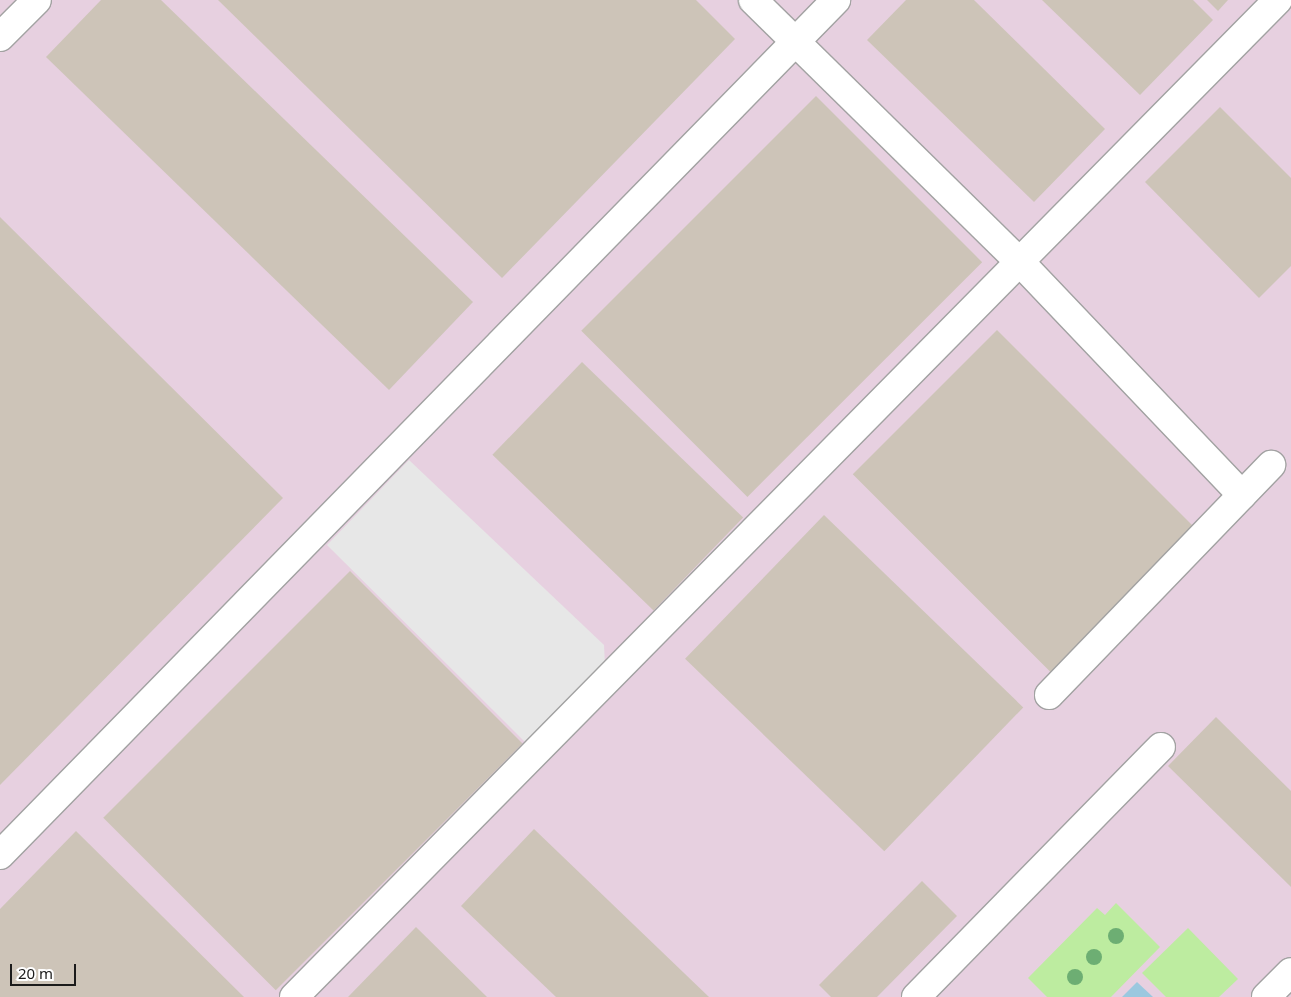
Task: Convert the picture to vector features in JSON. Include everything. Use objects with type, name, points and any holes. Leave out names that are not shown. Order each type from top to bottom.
[{"type":"lane","points":[[0,37],[37,0]]},
{"type":"lane","points":[[753,0],[1020,262],[1242,495]]},
{"type":"lane","points":[[0,855],[836,0]]},
{"type":"lane","points":[[294,997],[1278,0]]},
{"type":"lane","points":[[1049,695],[1271,465]]},
{"type":"lane","points":[[604,656],[638,649]]},
{"type":"lane","points":[[916,997],[1161,748]]},
{"type":"lane","points":[[1266,997],[1291,972]]},
{"type":"shaded area","points":[[0,0],[1291,0],[1291,997],[0,997]]},
{"type":"shaded area","points":[[409,460],[604,645],[605,666],[530,747],[327,545]]},
{"type":"green space","points":[[1116,903],[1160,947],[1111,997],[1047,997],[1028,978],[1097,908],[1105,915]]},
{"type":"green space","points":[[1188,928],[1238,979],[1219,997],[1166,997],[1142,973]]},
{"type":"water","points":[[1137,982],[1153,997],[1122,997]]},
{"type":"building","points":[[101,0],[161,0],[473,302],[389,390],[46,57]]},
{"type":"building","points":[[218,0],[696,0],[735,39],[502,278]]},
{"type":"building","points":[[906,0],[974,0],[1105,129],[1034,202],[867,40]]},
{"type":"building","points":[[1042,0],[1193,0],[1213,20],[1140,95]]},
{"type":"building","points":[[1207,0],[1228,0],[1218,11]]},
{"type":"building","points":[[816,96],[982,262],[747,497],[581,331]]},
{"type":"building","points":[[1220,107],[1291,178],[1291,266],[1259,298],[1145,182]]},
{"type":"building","points":[[0,217],[283,498],[0,785]]},
{"type":"building","points":[[997,330],[1195,528],[1051,672],[853,474]]},
{"type":"building","points":[[582,362],[743,518],[654,610],[492,455]]},
{"type":"building","points":[[824,515],[1023,707],[884,851],[685,659]]},
{"type":"building","points":[[350,571],[523,744],[276,990],[103,818]]},
{"type":"building","points":[[1216,717],[1291,791],[1291,887],[1168,766]]},
{"type":"building","points":[[534,829],[709,997],[556,997],[461,906]]},
{"type":"building","points":[[76,831],[244,997],[0,997],[0,909]]},
{"type":"building","points":[[922,881],[957,916],[877,997],[831,997],[819,985]]},
{"type":"building","points":[[416,927],[487,997],[348,997]]}]
